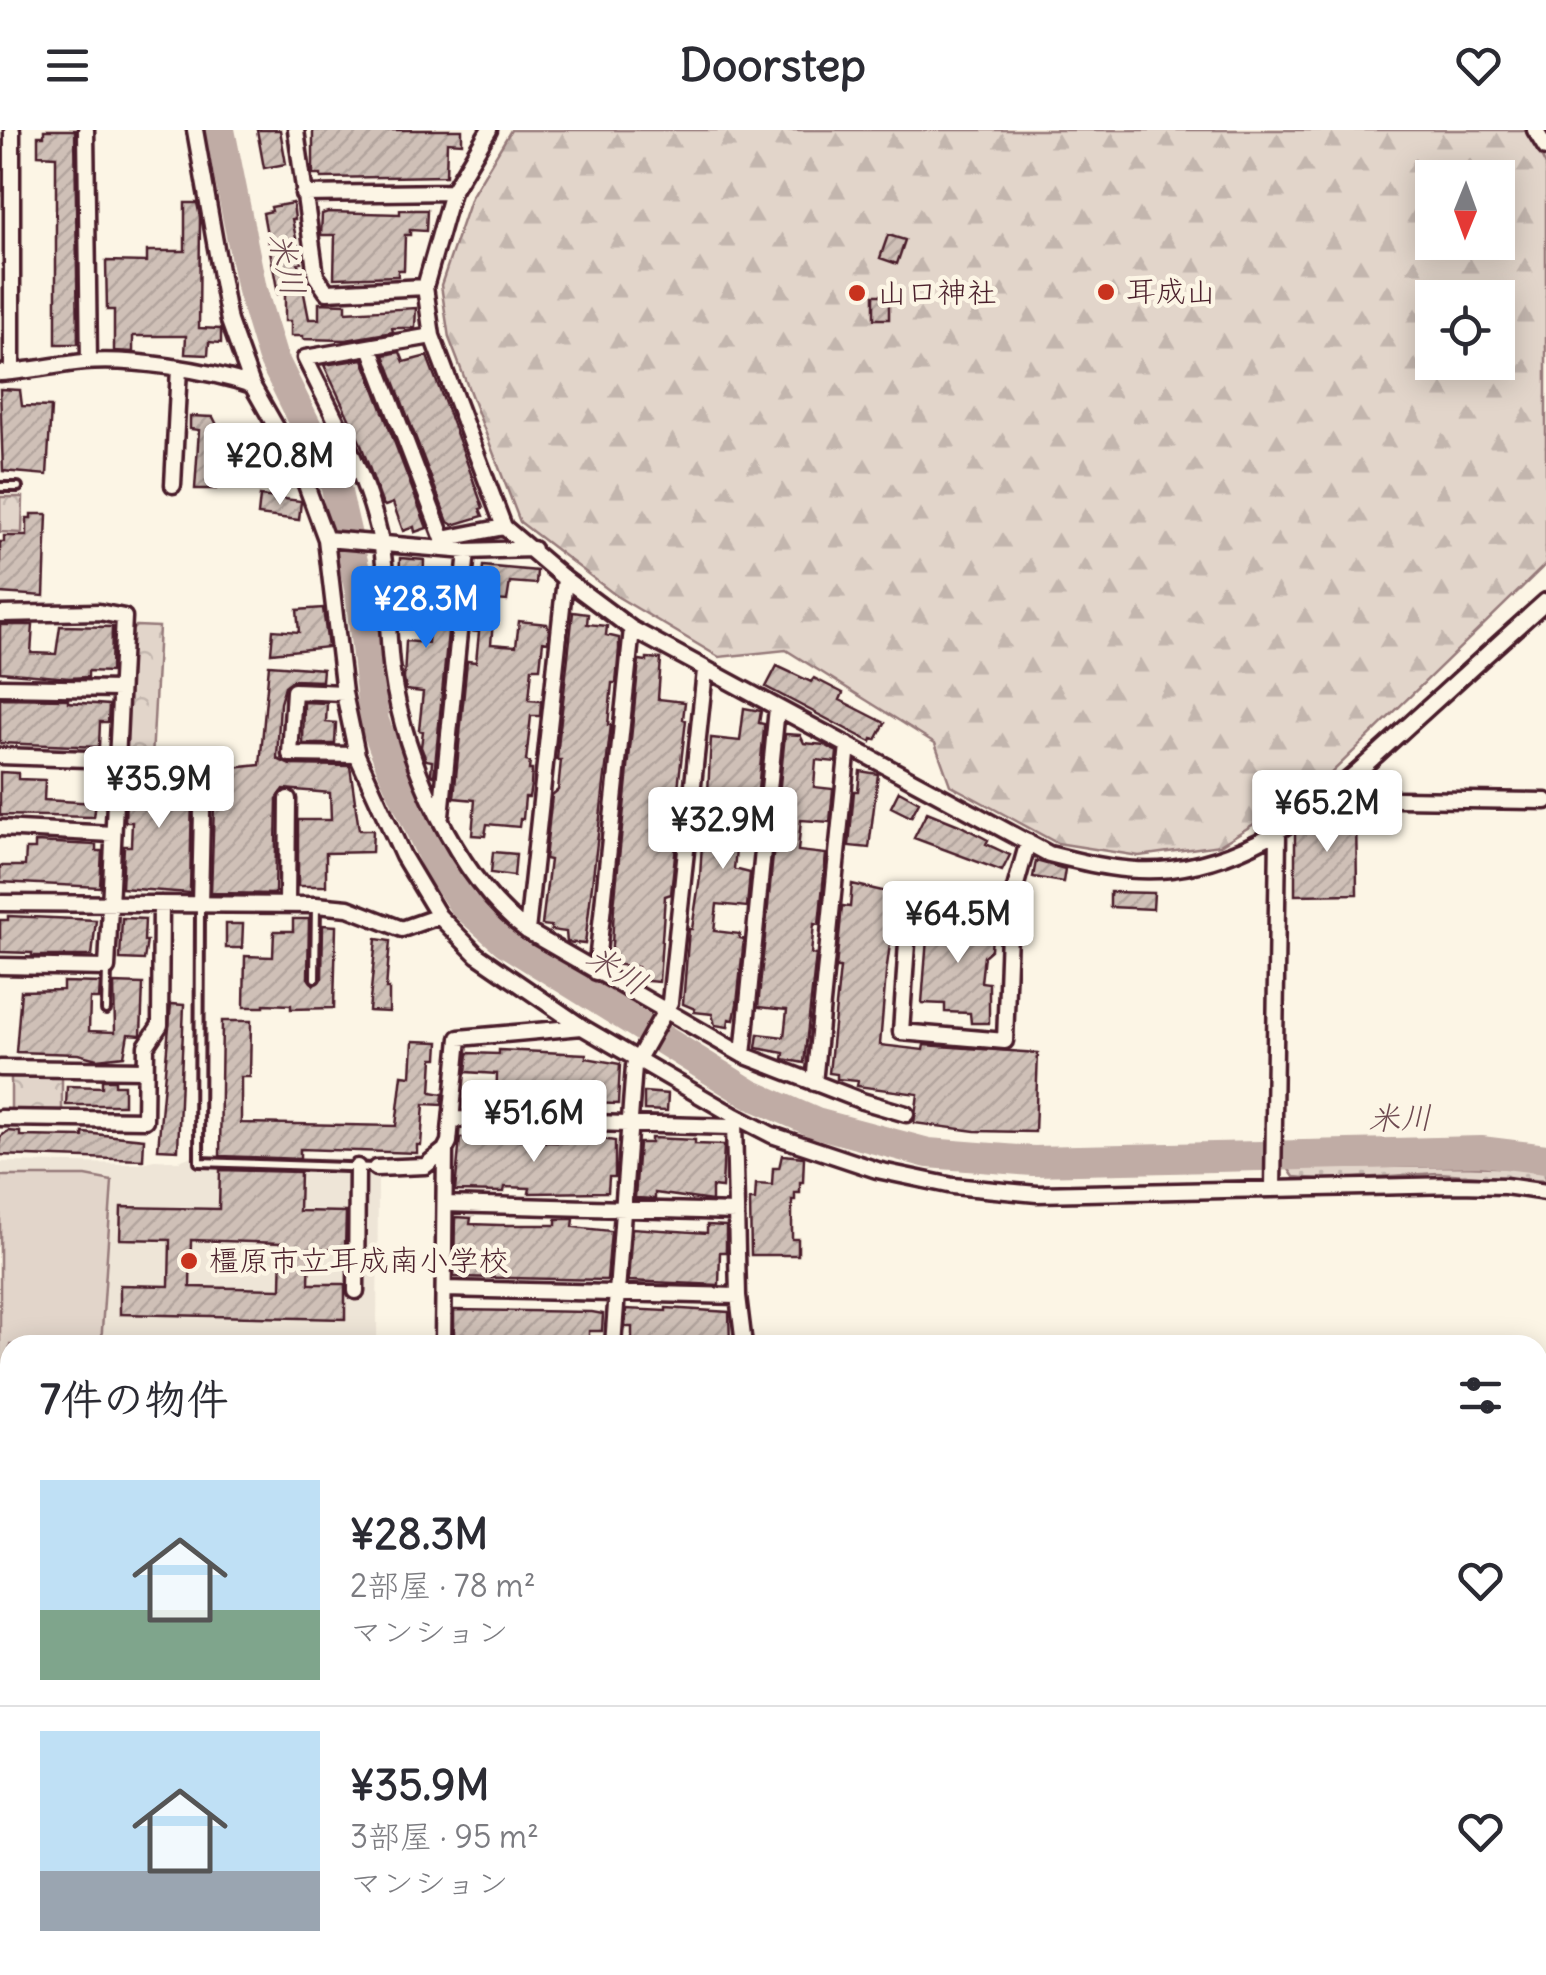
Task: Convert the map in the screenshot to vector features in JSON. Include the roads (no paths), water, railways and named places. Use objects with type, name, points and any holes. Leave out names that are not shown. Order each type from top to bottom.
[{"type":"street","points":[[12,130],[6,372],[89,362],[179,368],[219,374],[252,385]]},
{"type":"street","points":[[86,130],[89,362]]},
{"type":"street","points":[[195,130],[230,321],[252,385],[301,471],[329,539],[344,693],[357,755],[403,856],[440,916],[477,955],[582,1027],[639,1056],[734,1122],[876,1170],[953,1186],[1037,1194],[1273,1185],[1473,1185],[1546,1192]]},
{"type":"street","points":[[296,130],[316,276],[327,292],[425,288]]},
{"type":"street","points":[[489,130],[452,192],[425,288],[432,336],[504,527],[632,629],[1049,854],[1107,868],[1150,870],[1193,866],[1278,834],[1328,798],[1546,600]]},
{"type":"street","points":[[1535,130],[1546,148]]},
{"type":"street","points":[[304,194],[452,192]]},
{"type":"street","points":[[432,336],[305,358],[355,460],[377,542],[392,671],[412,753],[441,817],[480,886],[527,931],[663,1016],[814,1084],[906,1114]]},
{"type":"street","points":[[370,347],[446,544]]},
{"type":"street","points":[[172,485],[179,368]]},
{"type":"street","points":[[446,544],[504,527]]},
{"type":"street","points":[[329,539],[446,544],[467,551],[533,550]]},
{"type":"street","points":[[441,817],[467,551]]},
{"type":"street","points":[[527,931],[565,579]]},
{"type":"street","points":[[0,614],[98,612],[124,617],[107,968],[0,966]]},
{"type":"street","points":[[596,972],[632,629]]},
{"type":"street","points":[[613,1335],[634,1066],[670,1002],[705,671]]},
{"type":"street","points":[[0,687],[120,689]]},
{"type":"street","points":[[344,693],[294,691],[290,754],[357,755]]},
{"type":"street","points":[[743,1055],[777,708]]},
{"type":"street","points":[[814,1084],[848,745]]},
{"type":"street","points":[[0,756],[116,760]]},
{"type":"street","points":[[200,905],[204,765]]},
{"type":"street","points":[[1328,798],[1546,802]]},
{"type":"street","points":[[287,905],[288,799]]},
{"type":"street","points":[[0,828],[112,834]]},
{"type":"street","points":[[1273,1185],[1278,834]]},
{"type":"street","points":[[1010,906],[910,898],[901,1032],[1006,1041],[1010,906],[1028,842]]},
{"type":"street","points":[[0,903],[316,905],[348,908],[402,929],[440,916]]},
{"type":"street","points":[[0,1118],[145,1120],[146,1046],[160,1025],[161,904]]},
{"type":"street","points":[[444,1335],[446,1150],[460,1038],[582,1027]]},
{"type":"street","points":[[0,1068],[145,1070]]},
{"type":"street","points":[[452,1119],[734,1122]]},
{"type":"street","points":[[734,1122],[738,1296],[743,1335]]},
{"type":"street","points":[[376,1168],[425,1166],[446,1150]]},
{"type":"street","points":[[356,1292],[358,1167]]},
{"type":"street","points":[[445,1204],[736,1212]]},
{"type":"street","points":[[444,1289],[738,1296]]},
{"type":"lane","points":[[0,487],[18,488]]},
{"type":"lane","points":[[200,905],[199,1162],[376,1168]]},
{"type":"lane","points":[[315,978],[316,905]]},
{"type":"lane","points":[[106,1010],[107,968]]},
{"type":"waterway","name":"米川","points":[[220,130],[252,290],[272,356],[335,484],[360,592],[374,721],[436,863],[463,904],[506,942],[750,1094],[816,1123],[928,1153],[1033,1161],[1481,1151],[1546,1159]]},
{"type":"place","name":"耳成山","points":[[1106,292]]},
{"type":"place","name":"山口神社","points":[[857,293]]},
{"type":"place","name":"橿原市立耳成南小学校","points":[[189,1261]]}]
